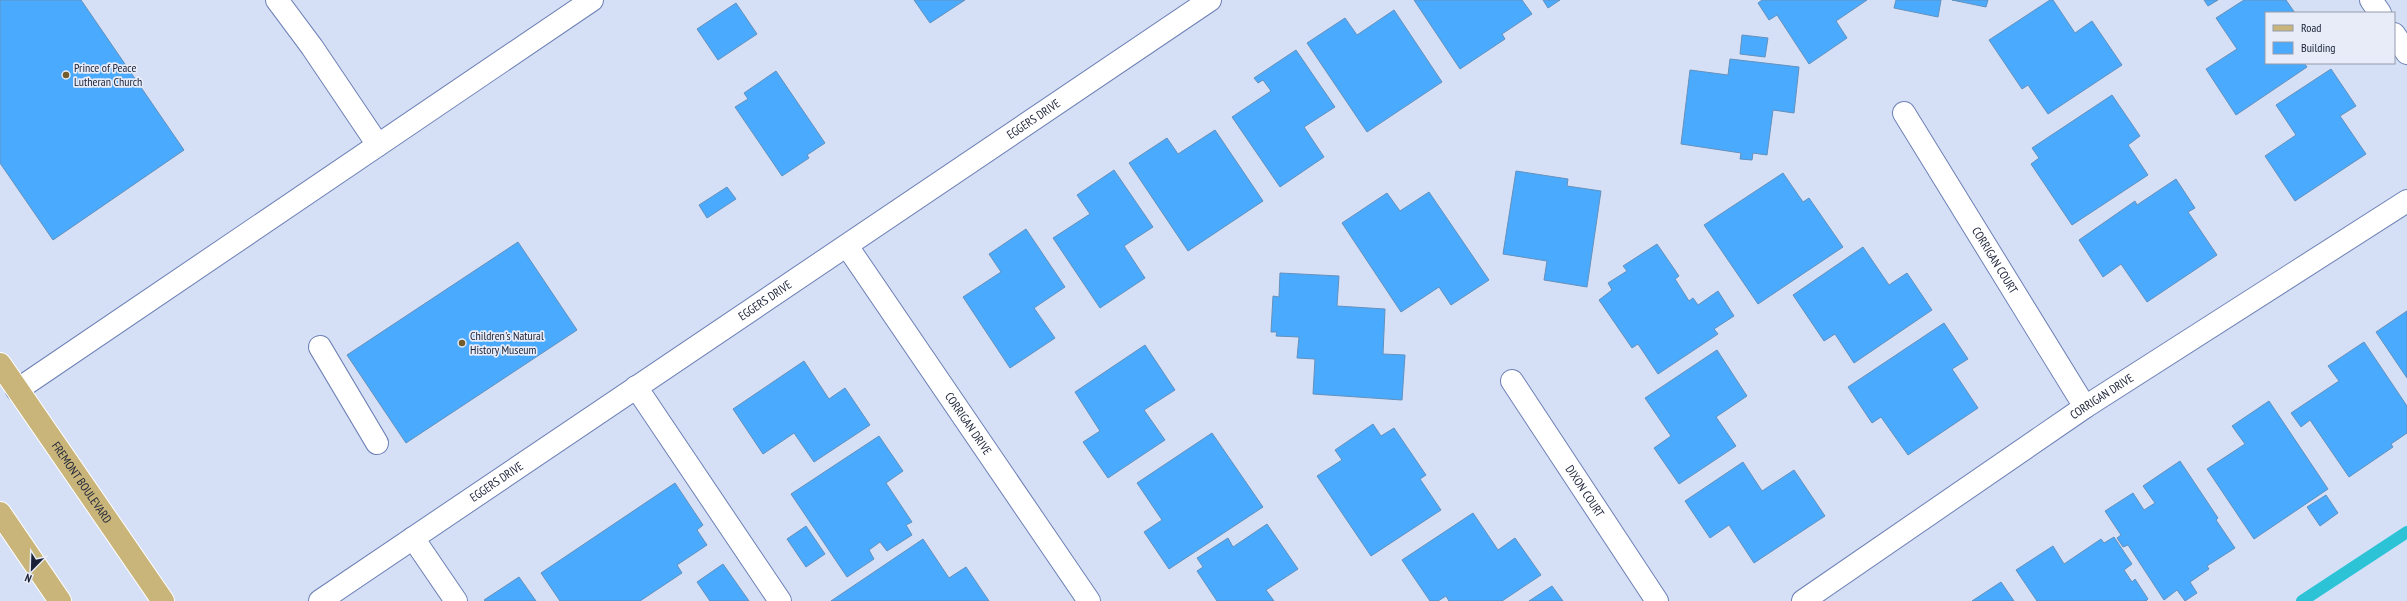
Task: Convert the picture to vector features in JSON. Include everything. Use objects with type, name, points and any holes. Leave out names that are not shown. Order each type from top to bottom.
[{"type":"main road","name":"FREMONT BOULEVARD","points":[[0,364],[163,601]]},
{"type":"main road","points":[[0,513],[60,601]]},
{"type":"street","points":[[277,0],[312,47],[378,146]]},
{"type":"street","points":[[17,390],[592,0]]},
{"type":"street","name":"EGGERS DRIVE","points":[[320,601],[1210,0]]},
{"type":"street","points":[[2371,0],[2379,12]]},
{"type":"street","points":[[2395,35],[2407,53]]},
{"type":"street","name":"CORRIGAN COURT","points":[[1904,113],[2085,407]]},
{"type":"street","name":"CORRIGAN DRIVE","points":[[1803,601],[2085,407],[2407,201]]},
{"type":"street","name":"CORRIGAN DRIVE","points":[[847,246],[1089,601]]},
{"type":"street","points":[[320,347],[377,443]]},
{"type":"street","name":"DIXON COURT","points":[[1512,381],[1657,601]]},
{"type":"street","points":[[636,387],[780,601]]},
{"type":"street","points":[[413,538],[456,601]]},
{"type":"building","name":"Prince of Peace Lutheran Church","points":[[0,0],[81,0],[184,150],[53,240],[0,163]]},
{"type":"building","points":[[914,0],[965,0],[930,23]]},
{"type":"building","points":[[1414,0],[1522,0],[1532,14],[1502,34],[1505,39],[1460,69]]},
{"type":"building","points":[[1543,0],[1560,0],[1548,8]]},
{"type":"building","points":[[1762,0],[1867,0],[1836,21],[1847,38],[1809,64],[1777,15],[1769,20],[1758,3]]},
{"type":"building","points":[[1896,0],[1941,0],[1938,17],[1894,8]]},
{"type":"building","points":[[1952,0],[1988,0],[1986,7]]},
{"type":"building","points":[[2050,0],[2053,0],[2075,33],[2092,21],[2122,65],[2048,114],[2028,85],[2022,89],[1989,40]]},
{"type":"building","points":[[2204,0],[2218,0],[2208,6]]},
{"type":"building","points":[[2244,0],[2286,0],[2294,12],[2265,12],[2265,64],[2305,64],[2307,67],[2236,115],[2206,69],[2237,49],[2216,18]]},
{"type":"building","points":[[736,3],[757,34],[718,60],[697,29]]},
{"type":"building","points":[[1394,10],[1442,82],[1367,132],[1307,43],[1345,18],[1357,35]]},
{"type":"building","points":[[1742,35],[1768,38],[1765,57],[1740,54]]},
{"type":"building","points":[[1296,50],[1335,107],[1304,127],[1324,157],[1280,187],[1232,117],[1271,91],[1263,80],[1258,83],[1254,78]]},
{"type":"building","points":[[1730,59],[1799,67],[1794,113],[1773,110],[1767,155],[1753,153],[1752,160],[1740,159],[1741,153],[1681,144],[1690,70],[1728,75]]},
{"type":"building","points":[[2331,69],[2356,106],[2340,116],[2366,154],[2295,201],[2265,156],[2296,135],[2276,105]]},
{"type":"building","points":[[776,71],[825,143],[807,155],[809,158],[782,176],[735,107],[748,99],[744,93]]},
{"type":"building","points":[[2112,95],[2140,136],[2128,145],[2148,175],[2072,225],[2031,164],[2039,158],[2032,148]]},
{"type":"building","points":[[1215,130],[1263,201],[1188,251],[1129,163],[1167,138],[1178,154]]},
{"type":"building","points":[[1114,170],[1153,227],[1124,246],[1145,278],[1100,308],[1053,238],[1090,214],[1077,195]]},
{"type":"building","points":[[1516,171],[1568,179],[1567,186],[1601,191],[1587,287],[1544,280],[1547,261],[1503,254]]},
{"type":"building","points":[[1783,173],[1803,202],[1809,198],[1843,247],[1758,304],[1704,225]]},
{"type":"building","points":[[2176,179],[2195,208],[2188,212],[2217,255],[2147,302],[2121,264],[2103,277],[2079,240],[2135,201],[2137,205]]},
{"type":"building","points":[[727,187],[736,199],[707,218],[699,205]]},
{"type":"building","points":[[1429,192],[1489,280],[1451,305],[1439,287],[1401,312],[1342,223],[1387,193],[1400,211]]},
{"type":"building","points":[[1026,229],[1065,287],[1034,308],[1055,338],[1010,368],[963,297],[1001,272],[989,254]]},
{"type":"building","name":"Children's Natural History Museum","points":[[518,242],[577,330],[406,443],[347,355]]},
{"type":"building","points":[[1657,244],[1679,276],[1675,279],[1689,301],[1693,298],[1698,305],[1718,291],[1734,316],[1714,329],[1718,334],[1658,374],[1638,344],[1632,348],[1599,300],[1612,290],[1608,283],[1627,271],[1623,266]]},
{"type":"building","points":[[1863,247],[1889,285],[1907,273],[1932,310],[1854,363],[1835,334],[1824,341],[1793,295]]},
{"type":"building","points":[[1280,273],[1339,276],[1337,306],[1385,309],[1383,354],[1405,355],[1402,400],[1313,394],[1315,359],[1297,358],[1299,337],[1276,336],[1277,332],[1271,332],[1273,296],[1279,297]]},
{"type":"building","points":[[2407,311],[2407,378],[2376,332]]},
{"type":"building","points":[[1944,323],[1968,359],[1952,369],[1978,408],[1908,455],[1881,417],[1872,423],[1848,387]]},
{"type":"building","points":[[2364,342],[2407,406],[2407,433],[2391,444],[2393,447],[2349,477],[2310,420],[2301,427],[2291,413],[2339,381],[2328,366]]},
{"type":"building","points":[[1145,345],[1175,390],[1144,410],[1165,440],[1108,478],[1083,442],[1100,431],[1075,392]]},
{"type":"building","points":[[1717,350],[1747,396],[1716,417],[1736,446],[1679,484],[1654,448],[1671,436],[1645,398]]},
{"type":"building","points":[[804,361],[829,399],[845,388],[870,425],[814,462],[794,433],[763,454],[733,409]]},
{"type":"building","points":[[2269,401],[2328,489],[2254,539],[2207,469],[2245,444],[2232,426]]},
{"type":"building","points":[[1373,424],[1381,436],[1394,428],[1426,475],[1420,479],[1441,510],[1371,556],[1317,476],[1342,460],[1335,450]]},
{"type":"building","points":[[1212,433],[1263,507],[1169,569],[1144,532],[1162,520],[1137,483]]},
{"type":"building","points":[[879,436],[903,471],[886,483],[912,522],[906,525],[912,535],[887,551],[880,542],[869,550],[874,559],[847,577],[791,494]]},
{"type":"building","points":[[2180,461],[2218,518],[2216,520],[2235,548],[2207,566],[2209,569],[2190,582],[2197,593],[2185,601],[2177,590],[2164,600],[2128,545],[2123,547],[2117,538],[2121,535],[2105,511],[2133,493],[2144,510],[2155,503],[2143,486]]},
{"type":"building","points":[[1743,462],[1762,491],[1794,470],[1825,516],[1754,563],[1729,525],[1710,538],[1685,501]]},
{"type":"building","points":[[675,483],[703,525],[697,530],[707,545],[677,565],[682,573],[640,601],[560,601],[541,573]]},
{"type":"building","points":[[2326,495],[2338,513],[2320,526],[2307,507]]},
{"type":"building","points":[[1473,513],[1498,550],[1515,538],[1541,575],[1502,601],[1449,601],[1446,596],[1438,601],[1430,601],[1402,560]]},
{"type":"building","points":[[1267,524],[1298,569],[1266,590],[1274,601],[1217,601],[1197,571],[1203,567],[1197,558],[1228,538],[1233,547]]},
{"type":"building","points":[[806,526],[825,554],[806,567],[787,539]]},
{"type":"building","points":[[2114,537],[2132,564],[2124,570],[2132,582],[2135,579],[2148,599],[2146,601],[2037,601],[2016,570],[2053,546],[2064,564],[2101,539],[2104,543]]},
{"type":"building","points":[[923,539],[949,578],[966,567],[989,601],[831,601]]},
{"type":"building","points":[[723,564],[749,601],[710,601],[697,582]]},
{"type":"building","points":[[519,577],[536,601],[484,600]]},
{"type":"building","points":[[2001,582],[2014,601],[1972,601]]},
{"type":"building","points":[[1552,586],[1563,601],[1529,601]]},
{"type":"waterway","points":[[2302,601],[2407,532]]},
{"type":"place","name":"Prince of Peace Lutheran Church","points":[[66,75]]},
{"type":"place","name":"Children's Natural History Museum","points":[[462,343]]}]
